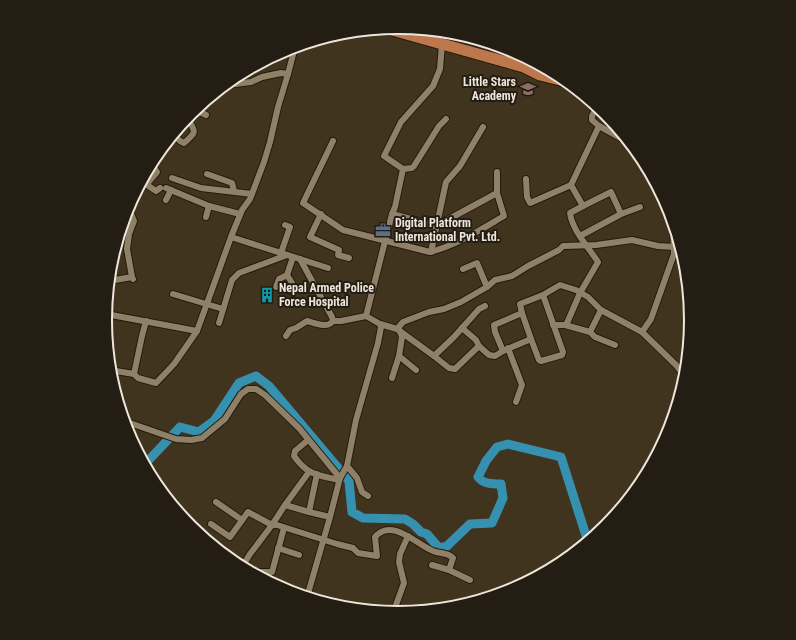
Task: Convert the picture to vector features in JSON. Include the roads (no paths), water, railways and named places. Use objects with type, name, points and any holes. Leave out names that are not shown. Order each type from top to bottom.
[{"type":"highway","points":[[408,35],[524,67],[534,68]]},
{"type":"highway","points":[[524,67],[540,75],[550,77]]},
{"type":"street","points":[[442,44],[440,69],[433,86],[401,122],[384,156],[403,169],[412,168],[439,126],[446,119]]},
{"type":"street","points":[[116,371],[134,374],[138,378],[156,383],[174,364],[197,331],[240,214],[252,194],[268,150],[278,107],[293,54]]},
{"type":"street","points":[[237,84],[251,82],[281,73],[288,74]]},
{"type":"street","points":[[594,112],[592,120],[599,126],[617,136]]},
{"type":"street","points":[[201,113],[206,115]]},
{"type":"street","points":[[177,138],[184,143],[191,137],[194,133],[194,129],[190,124]]},
{"type":"street","points":[[526,179],[527,197],[530,203],[571,186],[599,126]]},
{"type":"street","points":[[431,252],[446,182],[460,166],[483,127]]},
{"type":"street","points":[[333,141],[303,203],[343,230],[431,252],[454,244],[504,216],[498,193],[497,172]]},
{"type":"street","points":[[149,179],[157,172],[155,169]]},
{"type":"street","points":[[366,316],[395,207],[403,169]]},
{"type":"street","points":[[207,174],[232,183],[234,191]]},
{"type":"street","points":[[172,178],[201,188],[252,194]]},
{"type":"street","points":[[146,184],[156,191],[166,189],[209,206],[240,214]]},
{"type":"street","points":[[571,186],[583,206]]},
{"type":"street","points":[[166,189],[166,200]]},
{"type":"street","points":[[565,326],[580,293],[598,262],[580,236],[571,219],[570,213],[611,192],[621,214]]},
{"type":"street","points":[[392,214],[436,226],[498,193]]},
{"type":"street","points":[[206,217],[209,206]]},
{"type":"street","points":[[580,236],[621,214],[640,207]]},
{"type":"street","points":[[321,214],[310,237],[339,250],[338,256],[349,258]]},
{"type":"street","points":[[114,280],[133,278],[127,250],[129,234],[134,220],[132,216]]},
{"type":"street","points":[[285,225],[290,227],[287,255],[287,275],[292,283],[290,291]]},
{"type":"street","points":[[231,237],[328,268]]},
{"type":"street","points":[[398,330],[403,322],[461,302],[495,280],[512,276],[559,250],[563,246],[632,240],[658,246],[674,247],[674,254],[651,319],[642,332]]},
{"type":"street","points":[[219,323],[232,280],[235,276],[239,273],[287,255]]},
{"type":"street","points":[[300,259],[332,317],[333,322]]},
{"type":"street","points":[[462,269],[477,263],[487,286]]},
{"type":"street","points":[[276,287],[279,279],[287,275]]},
{"type":"street","points":[[543,296],[563,352],[562,354],[541,361],[539,360],[520,304],[543,296],[560,285],[588,297],[601,310],[642,332],[680,370]]},
{"type":"street","points":[[174,294],[223,309]]},
{"type":"street","points":[[434,356],[479,309],[485,306]]},
{"type":"street","points":[[590,332],[601,310]]},
{"type":"street","points":[[516,402],[522,384],[506,350],[495,332],[494,325],[522,313]]},
{"type":"street","points":[[112,315],[197,331]]},
{"type":"street","points":[[286,336],[290,330],[307,321],[326,326],[333,322],[366,316],[380,324],[398,330],[452,369],[479,346]]},
{"type":"street","points":[[134,374],[146,321]]},
{"type":"street","points":[[308,592],[340,478],[346,468],[356,420],[378,342],[381,328],[380,324]]},
{"type":"street","points":[[554,325],[590,332],[595,337],[615,345]]},
{"type":"street","points":[[462,328],[476,340],[479,346],[489,355],[495,356],[531,339]]},
{"type":"street","points":[[392,378],[399,356],[402,337],[398,330]]},
{"type":"street","points":[[399,356],[416,370]]},
{"type":"street","points":[[132,424],[176,439],[191,440],[202,438],[225,419],[241,394],[248,389],[256,389],[265,395],[291,420],[340,478]]},
{"type":"street","points":[[308,440],[295,451],[294,456],[308,472],[340,478]]},
{"type":"street","points":[[346,468],[357,478],[362,492],[368,496]]},
{"type":"street","points":[[245,562],[308,472]]},
{"type":"street","points":[[310,512],[317,474]]},
{"type":"street","points":[[216,502],[242,520]]},
{"type":"street","points":[[285,505],[330,517]]},
{"type":"street","points":[[211,524],[230,537],[248,512],[272,525],[353,548],[358,553],[377,556],[376,535],[391,530],[402,532],[433,551],[452,556],[453,558],[448,570]]},
{"type":"street","points":[[263,572],[272,572],[284,528]]},
{"type":"street","points":[[396,606],[404,583],[399,562],[400,554],[408,536]]},
{"type":"street","points":[[278,548],[299,555]]},
{"type":"street","points":[[432,565],[448,570],[470,580]]},
{"type":"waterway","points":[[149,460],[180,427],[199,432],[214,421],[239,383],[256,376],[269,386],[349,481],[352,512],[363,518],[405,519],[421,532],[427,534],[439,548],[447,546],[470,524],[492,523],[503,498],[501,484],[485,482],[478,477],[486,461],[497,447],[508,444],[561,457],[586,536]]},
{"type":"place","name":"Little Stars Academy","points":[[528,89]]},
{"type":"place","name":"Digital Platform International Pvt. Ltd.","points":[[383,230]]},
{"type":"place","name":"Nepal Armed Police Force Hospital","points":[[267,295]]}]
